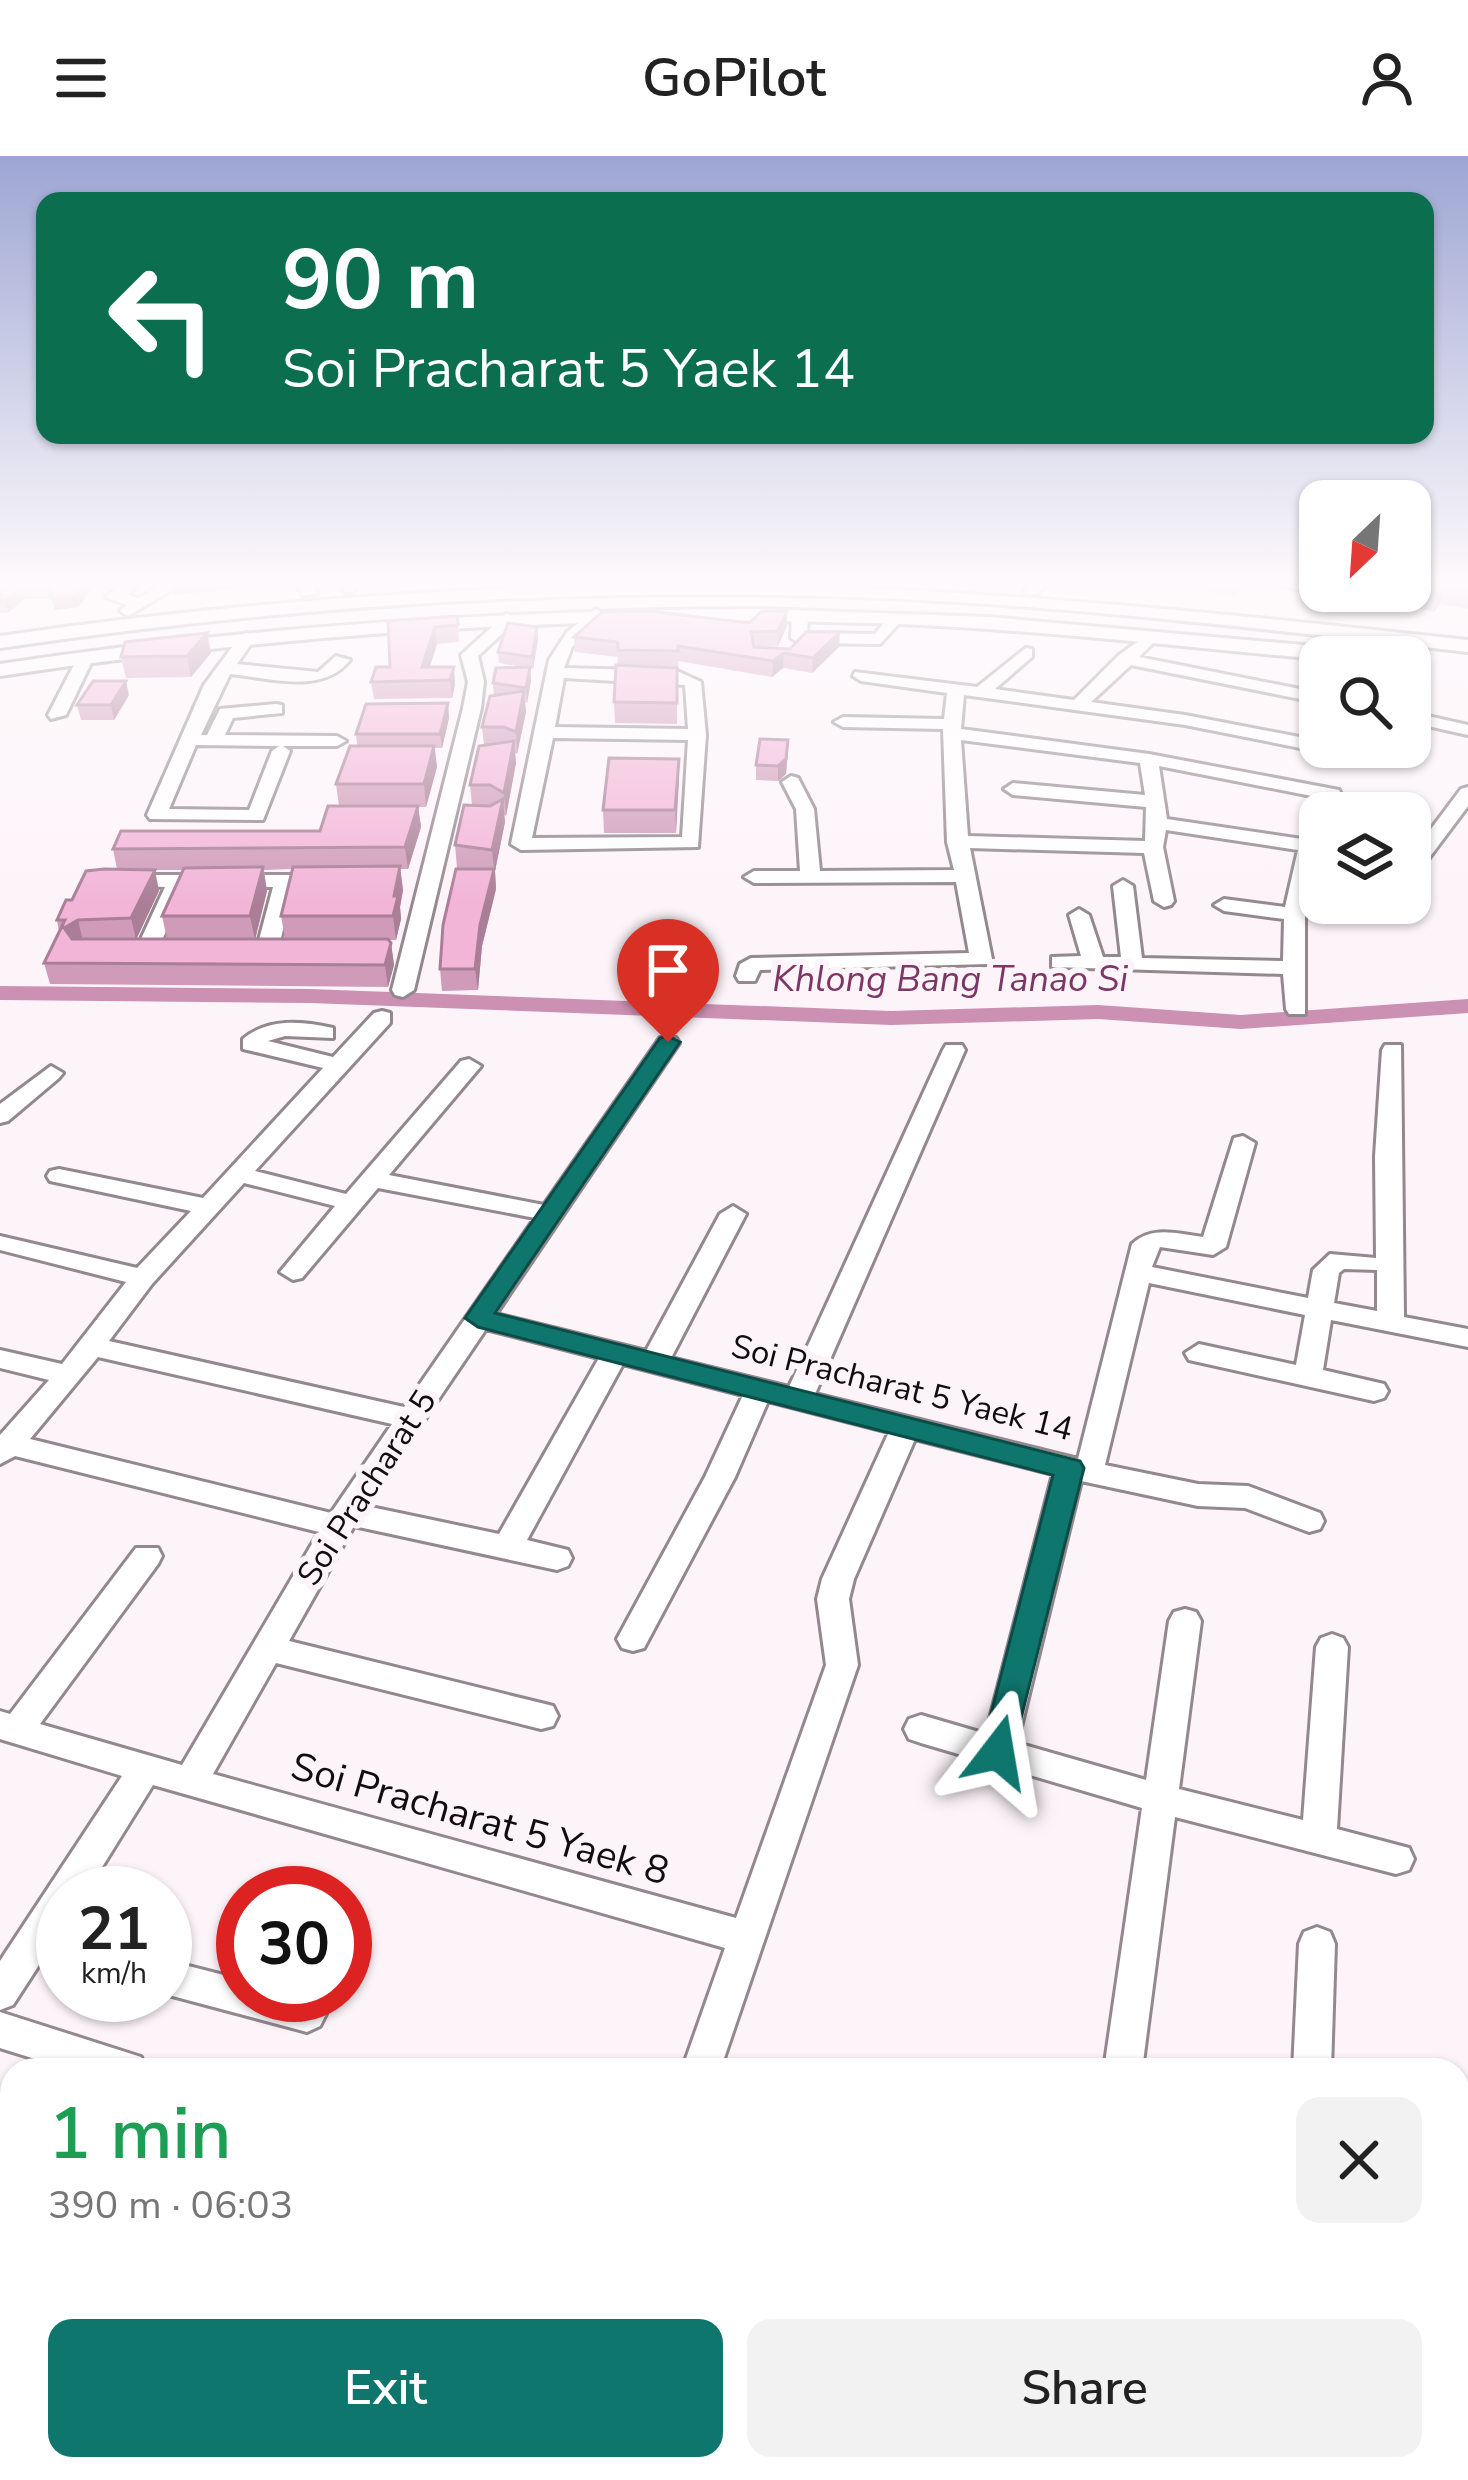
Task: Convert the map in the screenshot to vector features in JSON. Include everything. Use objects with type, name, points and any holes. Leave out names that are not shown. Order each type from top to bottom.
[{"type":"street","points":[[57,715],[70,689]]},
{"type":"street","points":[[213,689],[157,815],[256,816],[281,751]]},
{"type":"street","points":[[403,990],[406,950],[432,881],[462,758],[462,709],[473,689]]},
{"type":"street","points":[[552,689],[520,840],[526,845],[686,847],[693,835],[697,735],[691,689]]},
{"type":"street","points":[[747,976],[751,964],[772,962],[984,969],[957,842],[950,728],[956,689]]},
{"type":"street","points":[[959,689],[1079,704],[1195,689]]},
{"type":"street","points":[[980,693],[984,689]]},
{"type":"street","points":[[1079,704],[1094,689]]},
{"type":"street","points":[[1211,689],[1299,726]]},
{"type":"street","points":[[1223,689],[1299,696]]},
{"type":"street","points":[[462,709],[494,707]]},
{"type":"street","points":[[214,740],[226,713],[276,710]]},
{"type":"street","points":[[1431,722],[1468,730]]},
{"type":"street","points":[[843,723],[950,728],[1149,759],[1214,772],[1299,800]]},
{"type":"street","points":[[543,732],[697,735]]},
{"type":"street","points":[[192,740],[338,741]]},
{"type":"street","points":[[1214,772],[1226,754]]},
{"type":"street","points":[[440,758],[484,758]]},
{"type":"street","points":[[1149,759],[1156,812],[1153,847],[1164,901]]},
{"type":"street","points":[[791,782],[805,809],[811,876]]},
{"type":"street","points":[[1013,790],[1156,812],[1299,844]]},
{"type":"street","points":[[1431,842],[1468,794]]},
{"type":"street","points":[[425,818],[470,818]]},
{"type":"street","points":[[957,842],[1153,847]]},
{"type":"street","points":[[754,877],[965,876]]},
{"type":"street","points":[[116,881],[348,881]]},
{"type":"street","points":[[146,952],[178,882]]},
{"type":"street","points":[[267,951],[284,882]]},
{"type":"street","points":[[1297,1009],[1292,968],[1299,885]]},
{"type":"street","points":[[1124,886],[1132,962]]},
{"type":"street","points":[[1224,905],[1293,914]]},
{"type":"street","points":[[1079,915],[1094,962]]},
{"type":"street","points":[[1060,962],[1292,968]]},
{"type":"street","points":[[382,1018],[142,1278],[69,1375],[5,1449],[342,1520],[557,1558]]},
{"type":"street","points":[[325,1033],[284,1029],[261,1033],[251,1044],[338,1065]]},
{"type":"street","name":"Soi Pracharat 5","points":[[191,1781],[342,1520],[668,1042]]},
{"type":"street","points":[[1390,1323],[1387,1156],[1393,1050]]},
{"type":"street","points":[[797,1402],[954,1051]]},
{"type":"street","points":[[293,1272],[470,1066]]},
{"type":"street","points":[[0,1116],[51,1073]]},
{"type":"street","points":[[998,1752],[1149,1240],[1213,1247],[1243,1143]]},
{"type":"street","points":[[236,1174],[352,1203]]},
{"type":"street","points":[[58,1176],[206,1206]]},
{"type":"street","points":[[372,1179],[552,1214]]},
{"type":"street","points":[[655,1361],[733,1214]]},
{"type":"street","points":[[5,1243],[142,1278]]},
{"type":"street","points":[[1308,1376],[1326,1270],[1340,1260],[1368,1264]]},
{"type":"street","points":[[1138,1273],[1468,1338]]},
{"type":"street","name":"Soi Pracharat 5 Yaek 14","points":[[478,1318],[1079,1470],[1198,1495],[1248,1497],[1309,1521]]},
{"type":"street","points":[[91,1346],[410,1418]]},
{"type":"street","points":[[507,1548],[616,1352]]},
{"type":"street","points":[[1199,1353],[1375,1391]]},
{"type":"street","points":[[0,1359],[69,1375]]},
{"type":"street","points":[[633,1639],[720,1477],[759,1390]]},
{"type":"street","points":[[705,2058],[842,1665],[844,1652],[832,1599],[838,1579],[905,1429]]},
{"type":"street","points":[[147,1556],[9,1726],[191,1781]]},
{"type":"street","points":[[1125,2058],[1185,1621]]},
{"type":"street","points":[[267,1648],[541,1716]]},
{"type":"street","points":[[1318,1840],[1332,1648]]},
{"type":"street","points":[[921,1729],[1161,1799],[1396,1859]]},
{"type":"street","points":[[83,1866],[146,1768]]},
{"type":"street","name":"Soi Pracharat 5 Yaek 8","points":[[191,1781],[746,1937]]},
{"type":"street","points":[[1312,2058],[1317,1944]]},
{"type":"street","points":[[0,1994],[36,1959]]},
{"type":"street","points":[[5,2041],[77,2058]]},
{"type":"building","points":[[87,689],[121,689],[111,705],[77,705]]},
{"type":"building","points":[[615,689],[677,689],[677,703],[614,702]]},
{"type":"building","points":[[524,691],[516,732],[482,727],[490,696]]},
{"type":"building","points":[[448,703],[440,734],[356,734],[366,704]]},
{"type":"building","points":[[760,739],[788,740],[786,759],[778,766],[756,765]]},
{"type":"building","points":[[514,741],[504,793],[490,785],[470,785],[479,746]]},
{"type":"building","points":[[350,746],[434,746],[424,784],[336,784]]},
{"type":"building","points":[[609,758],[679,759],[675,810],[603,810]]},
{"type":"building","points":[[503,799],[492,850],[455,845],[464,805],[490,806]]},
{"type":"building","points":[[328,806],[418,806],[405,847],[113,849],[121,831],[320,831]]},
{"type":"building","points":[[400,866],[393,916],[281,916],[293,867]]},
{"type":"building","points":[[263,867],[250,916],[162,916],[184,868]]},
{"type":"building","points":[[456,869],[494,869],[475,969],[440,969],[443,925]]},
{"type":"building","points":[[155,870],[131,918],[78,920],[64,928],[72,939],[388,939],[385,965],[44,963],[65,920],[57,920],[66,900],[72,900],[86,871]]},
{"type":"waterway","name":"Khlong Bang Tanao Si","points":[[0,993],[310,996],[891,1018],[1098,1012],[1241,1022],[1468,1006]]},
{"type":"route","points":[[668,1042],[478,1318],[1069,1468],[998,1752]]}]
